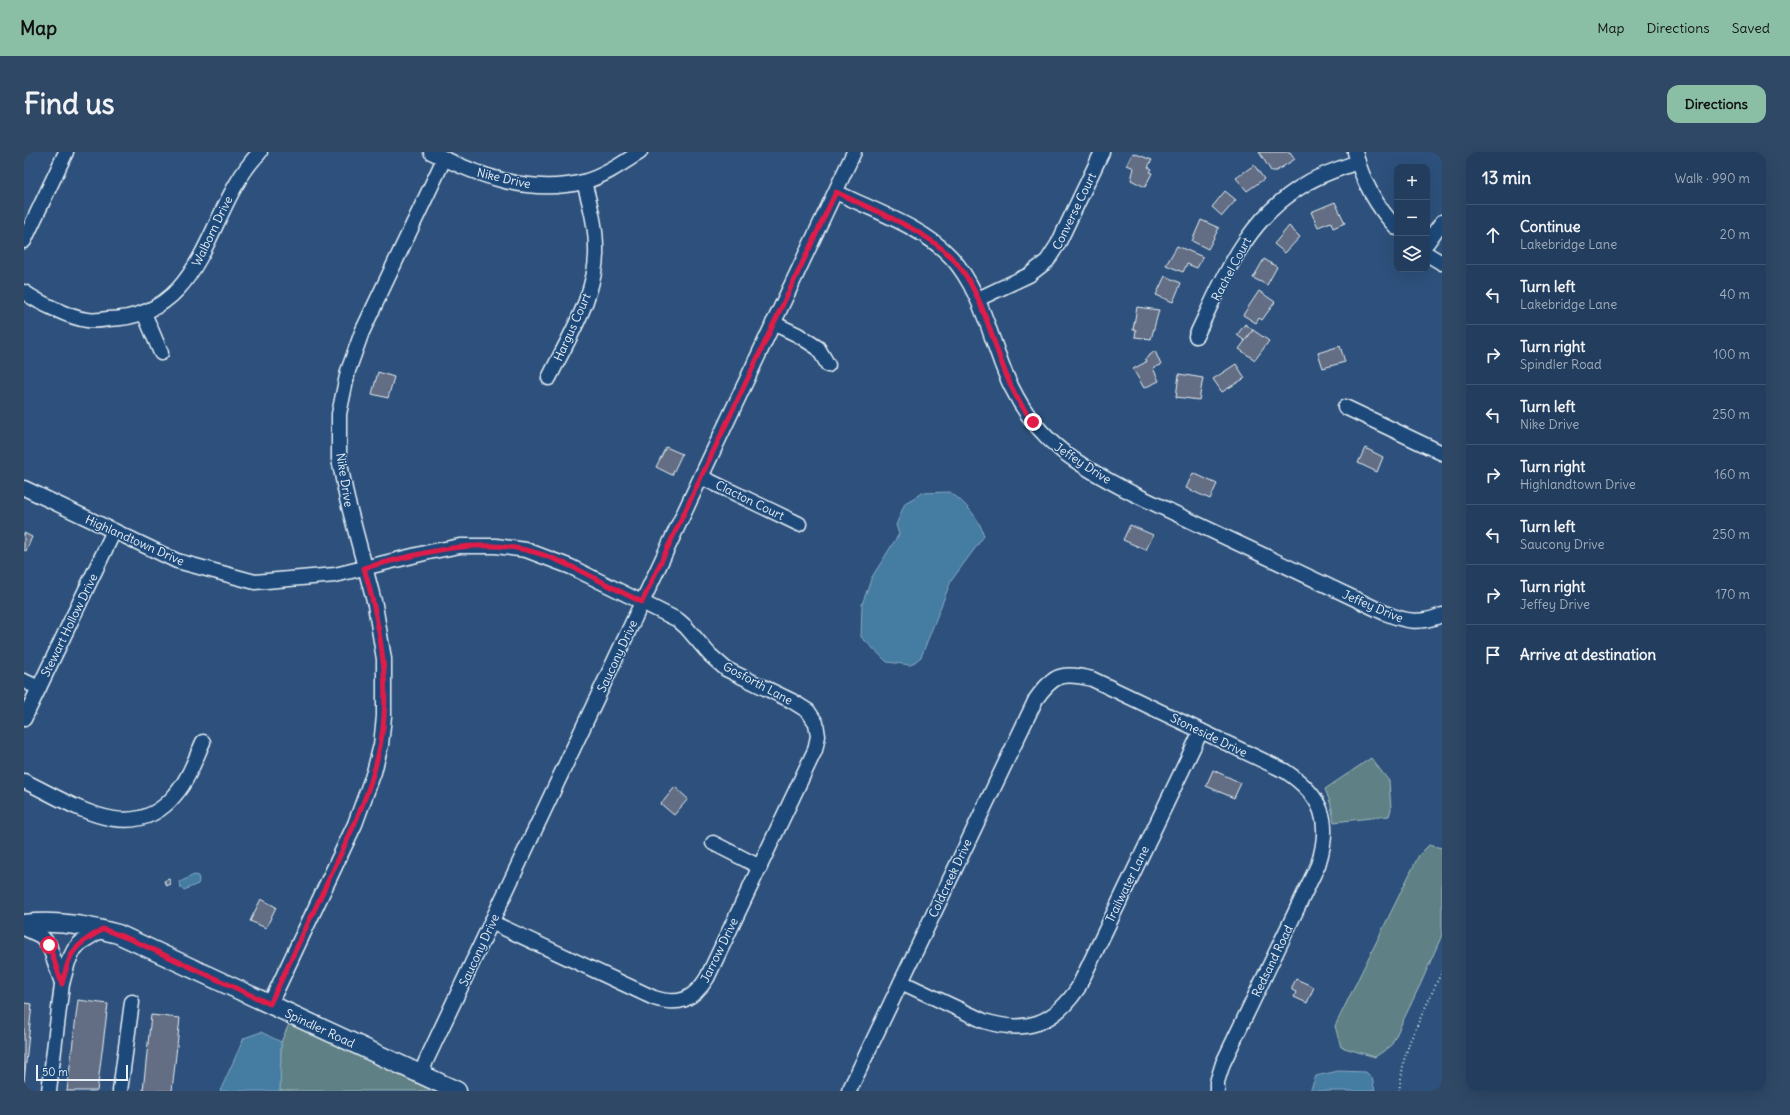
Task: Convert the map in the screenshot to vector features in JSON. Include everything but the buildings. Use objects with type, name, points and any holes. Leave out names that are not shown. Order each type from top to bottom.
[{"type":"street","points":[[24,241],[66,152]]},
{"type":"street","name":"Walborn Drive","points":[[24,292],[33,299],[46,305],[87,320],[116,319],[144,313],[163,303],[179,288],[192,272],[203,254],[231,193],[244,170],[260,152]]},
{"type":"street","points":[[431,152],[444,159]]},
{"type":"street","name":"Nike Drive","points":[[270,1004],[355,824],[374,772],[381,745],[384,716],[384,660],[375,605],[364,568],[339,459],[340,414],[348,371],[362,332],[444,159],[496,179],[526,185],[554,186],[584,182],[618,167],[640,152]]},
{"type":"street","name":"Saucony Drive","points":[[421,1075],[426,1061],[491,922],[854,152]]},
{"type":"street","name":"Converse Court","points":[[978,299],[1029,276],[1047,262],[1058,244],[1102,152]]},
{"type":"street","points":[[1356,157],[1375,201],[1394,224]]},
{"type":"street","name":"Rachel Court","points":[[1196,336],[1233,260],[1258,222],[1286,197],[1308,183],[1356,157]]},
{"type":"street","name":"Hargus Court","points":[[549,378],[586,301],[594,275],[597,249],[592,212],[584,182]]},
{"type":"street","name":"Jeffey Drive","points":[[836,192],[908,227],[933,241],[950,256],[965,274],[978,299],[1011,387],[1019,401],[1033,422],[1051,443],[1075,461],[1126,490],[1385,613],[1402,620],[1416,621],[1436,617]]},
{"type":"street","points":[[1430,239],[1442,222]]},
{"type":"street","points":[[1430,256],[1442,263]]},
{"type":"street","points":[[144,313],[161,353]]},
{"type":"street","points":[[773,323],[798,335],[818,348],[828,365]]},
{"type":"street","points":[[1345,408],[1442,453]]},
{"type":"street","name":"Clacton Court","points":[[701,477],[799,524]]},
{"type":"street","name":"Highlandtown Drive","points":[[24,488],[177,561],[255,582],[335,575],[460,546],[496,546],[526,550],[559,562],[642,602]]},
{"type":"street","name":"Stewart Hollow Drive","points":[[24,719],[114,531]]},
{"type":"street","name":"Gosforth Lane","points":[[642,602],[678,620],[710,655],[726,668],[800,705],[808,711],[816,723]]},
{"type":"street","name":"Stoneside Drive","points":[[1063,676],[1078,675],[1092,679],[1285,771],[1300,781],[1312,795],[1321,810],[1324,829]]},
{"type":"street","name":"Coldcreek Drive","points":[[849,1091],[1036,699],[1047,684],[1054,679],[1063,676]]},
{"type":"street","points":[[24,681],[39,688]]},
{"type":"street","name":"Jarrow Drive","points":[[491,922],[654,998],[664,1002],[682,1001],[699,990],[707,978],[815,750],[818,736],[816,723]]},
{"type":"street","name":"Trailwater Lane","points":[[901,982],[984,1021],[997,1025],[1011,1027],[1038,1024],[1061,1010],[1078,988],[1201,731]]},
{"type":"street","points":[[24,781],[91,813],[108,819],[127,821],[145,818],[162,809],[175,795],[185,780],[203,742]]},
{"type":"street","name":"Redsand Road","points":[[1217,1091],[1217,1082],[1223,1063],[1318,865],[1324,848],[1324,829]]},
{"type":"street","points":[[713,843],[760,867]]},
{"type":"street","name":"Spindler Road","points":[[24,924],[58,922],[103,929],[132,940],[457,1091]]},
{"type":"street","points":[[24,928],[41,936],[49,945],[62,984]]},
{"type":"street","points":[[49,1091],[62,984],[68,962],[74,950],[80,943],[103,929]]},
{"type":"street","points":[[120,1091],[132,1002]]},
{"type":"path","points":[[1399,1091],[1404,1060],[1410,1041],[1442,971]]},
{"type":"green space","points":[[1371,758],[1389,781],[1391,809],[1389,816],[1334,822],[1331,805],[1325,789]]},
{"type":"green space","points":[[1429,845],[1442,848],[1442,935],[1391,1046],[1375,1057],[1341,1047],[1335,1026],[1419,855]]},
{"type":"green space","points":[[293,1015],[457,1091],[280,1091],[281,1042]]},
{"type":"water","points":[[950,492],[971,511],[979,523],[984,536],[951,581],[921,657],[911,665],[887,662],[861,637],[862,604],[872,577],[899,534],[896,525],[905,503],[922,493]]},
{"type":"water","points":[[194,875],[198,876],[198,884],[184,890],[181,888],[180,882]]},
{"type":"water","points":[[261,1032],[281,1042],[280,1091],[220,1091],[244,1038]]},
{"type":"water","points":[[1338,1071],[1366,1072],[1372,1078],[1375,1091],[1310,1091],[1316,1076]]},
{"type":"route","points":[[49,945],[55,958],[62,984],[68,962],[74,950],[80,943],[103,929],[132,940],[270,1004],[355,824],[374,772],[381,745],[384,716],[384,660],[375,605],[364,568],[460,546],[496,546],[526,550],[559,562],[642,602],[836,192],[908,227],[933,241],[950,256],[965,274],[978,299],[1011,387],[1033,422]]}]
